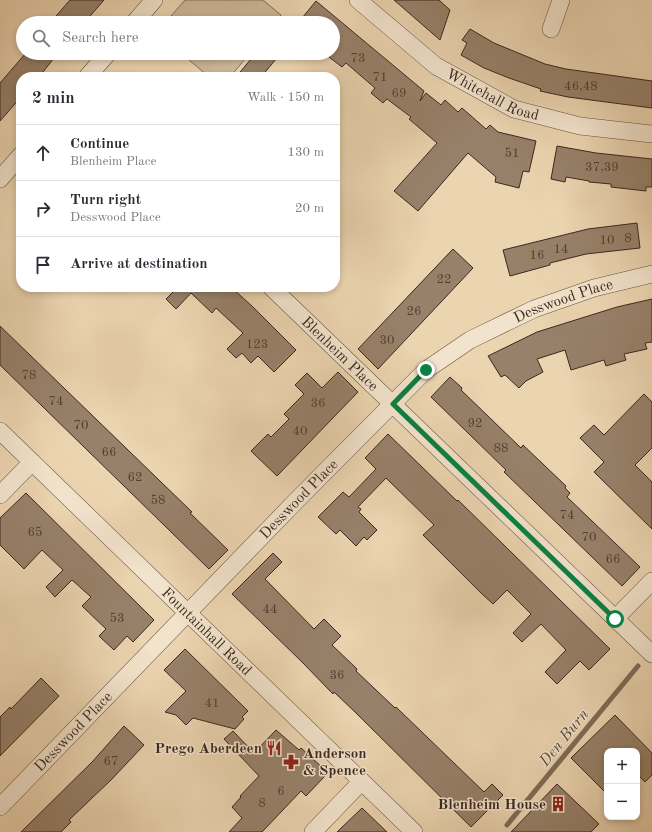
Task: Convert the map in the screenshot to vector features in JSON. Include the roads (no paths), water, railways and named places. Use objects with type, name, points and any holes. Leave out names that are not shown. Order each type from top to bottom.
[{"type":"street","points":[[140,16],[154,0]]},
{"type":"street","name":"Whitehall Road","points":[[358,0],[436,66],[514,109],[580,126],[652,134]]},
{"type":"street","points":[[551,29],[561,0]]},
{"type":"street","points":[[92,72],[102,60]]},
{"type":"street","points":[[0,179],[16,161]]},
{"type":"street","name":"Desswood Place","points":[[0,807],[426,370],[470,340],[534,309],[594,288],[652,274]]},
{"type":"street","name":"Blenheim Place","points":[[276,292],[652,654]]},
{"type":"street","name":"Fountainhall Road","points":[[0,431],[414,832]]},
{"type":"street","points":[[0,495],[32,462]]},
{"type":"street","points":[[615,619],[652,581]]},
{"type":"street","points":[[313,832],[361,782]]},
{"type":"waterway","name":"Den Burn","points":[[507,825],[638,666]]},
{"type":"place","name":"Prego Aberdeen","points":[[274,748]]},
{"type":"place","name":"Anderson & Spence","points":[[291,762]]},
{"type":"place","name":"Blenheim House","points":[[558,804]]}]
